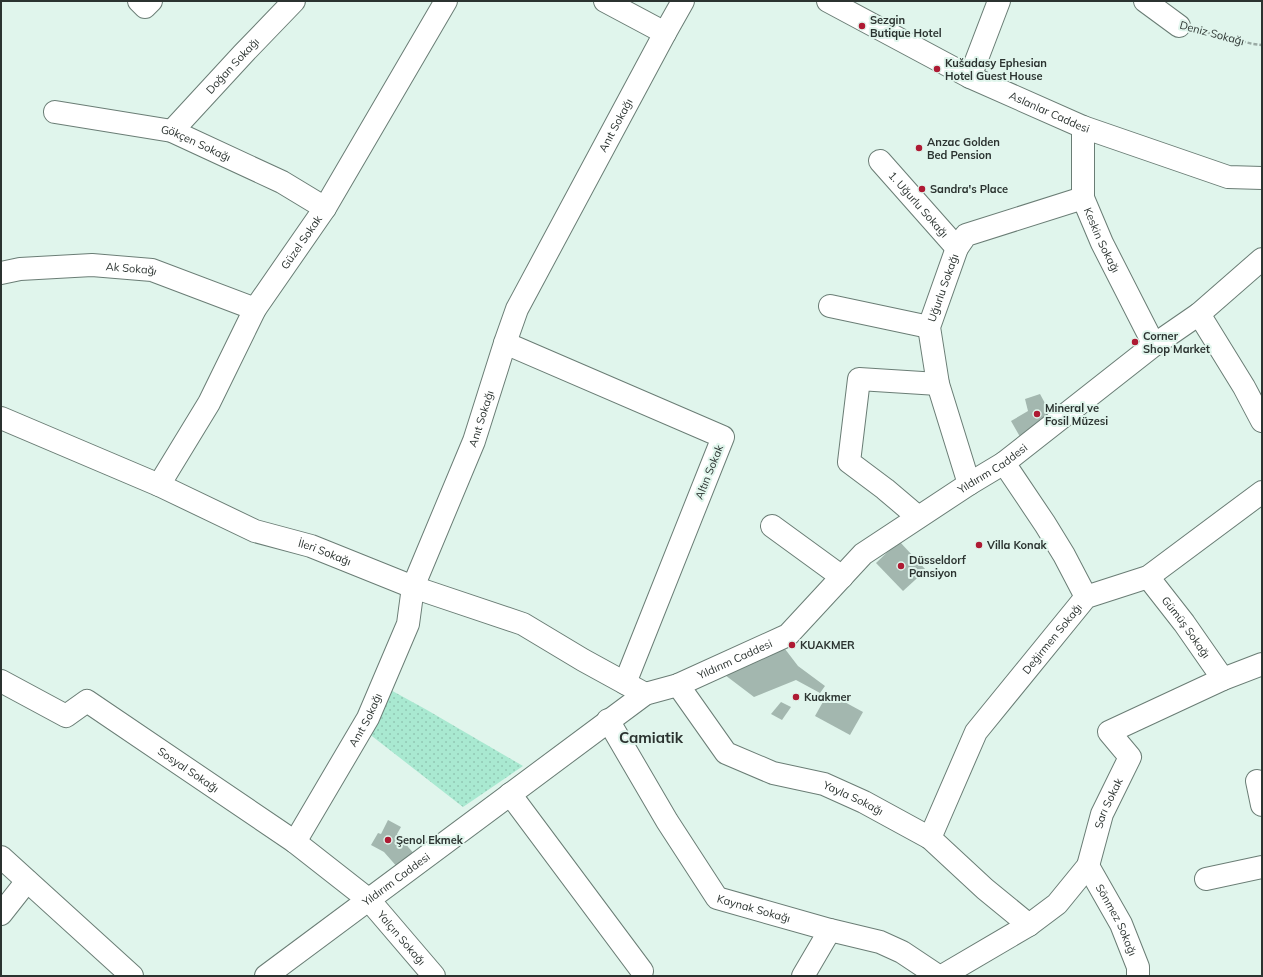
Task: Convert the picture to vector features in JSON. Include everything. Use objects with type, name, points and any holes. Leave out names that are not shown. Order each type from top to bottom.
[{"type":"street","name":"Doğan Sokağı","points":[[172,131],[294,1]]},
{"type":"street","name":"Güzel Sokak","points":[[159,485],[209,402],[255,308],[326,208],[446,1]]},
{"type":"street","points":[[605,1],[664,33]]},
{"type":"street","name":"Anıt Sokağı","points":[[295,842],[368,718],[408,624],[413,588],[474,441],[505,343],[521,303],[664,33],[683,1]]},
{"type":"street","name":"Aslanlar Caddesi","points":[[828,1],[970,77],[1083,126],[1228,177],[1262,178]]},
{"type":"street","points":[[970,77],[999,1]]},
{"type":"street","name":"Deniz Sokağı","points":[[1145,1],[1179,26]]},
{"type":"street","name":"Gökçen Sokağı","points":[[55,112],[172,131],[282,182],[326,208]]},
{"type":"street","name":"Keskin Sokağı","points":[[1083,126],[1083,198],[1102,243],[1154,345]]},
{"type":"street","name":"1. Uğurlu Sokağı","points":[[880,161],[957,248]]},
{"type":"street","name":"Uğurlu Sokağı","points":[[969,484],[938,384],[930,327],[957,248],[966,235],[1083,198]]},
{"type":"street","name":"Yıldırım Caddesi","points":[[266,976],[608,720],[645,694],[678,685],[788,635],[863,554],[969,484],[1004,463],[1154,345],[1199,314],[1262,260]]},
{"type":"street","name":"Ak Sokağı","points":[[1,273],[20,269],[92,265],[152,270],[255,308]]},
{"type":"street","points":[[830,306],[930,327]]},
{"type":"street","points":[[1199,314],[1244,387],[1262,421]]},
{"type":"street","name":"Altın Sokak","points":[[505,343],[723,437],[625,682]]},
{"type":"street","points":[[918,517],[885,489],[849,462],[859,379],[938,384]]},
{"type":"street","name":"İleri Sokağı","points":[[1,418],[159,485],[255,531],[311,546],[413,588],[524,624],[583,660],[645,694]]},
{"type":"street","points":[[1004,463],[1049,530],[1086,597]]},
{"type":"street","name":"Değirmen Sokağı","points":[[930,838],[976,732],[1086,597],[1148,577],[1262,492]]},
{"type":"street","points":[[772,526],[842,577]]},
{"type":"street","name":"Gümüş Sokağı","points":[[1148,577],[1184,623],[1223,679]]},
{"type":"street","name":"Sarı Sokak","points":[[942,976],[1029,925],[1057,904],[1088,866],[1102,814],[1130,757],[1109,732],[1223,679],[1262,664]]},
{"type":"street","name":"Sosyal Sokağı","points":[[1,681],[66,716],[87,701],[295,842],[369,900]]},
{"type":"street","name":"Yayla Sokağı","points":[[678,685],[726,753],[774,773],[824,784],[864,802],[930,838],[985,889],[1029,925]]},
{"type":"street","name":"Kaynak Sokağı","points":[[608,720],[667,821],[717,898],[830,930],[880,942],[902,952],[938,976]]},
{"type":"street","points":[[1257,781],[1262,805]]},
{"type":"street","points":[[510,794],[642,972]]},
{"type":"street","points":[[1,857],[132,976]]},
{"type":"street","name":"Sönmez Sokağı","points":[[1088,866],[1122,924],[1138,967],[1138,976]]},
{"type":"street","points":[[1206,879],[1262,867]]},
{"type":"street","points":[[1,914],[27,881]]},
{"type":"street","name":"Yalçın Sokağı","points":[[369,900],[434,976]]},
{"type":"street","points":[[803,976],[830,930]]},
{"type":"path","name":"Deniz Sokağı","points":[[1179,26],[1253,44],[1262,44]]},
{"type":"green space","points":[[387,688],[523,766],[463,807],[368,733]]},
{"type":"building","name":"Mineral ve Fosil Müzesi","points":[[1040,394],[1053,418],[1023,442],[1011,421],[1028,411],[1025,399]]},
{"type":"building","name":"Düsseldorf Pansiyon","points":[[899,541],[926,570],[903,591],[876,563]]},
{"type":"building","points":[[785,649],[798,666],[825,686],[820,693],[796,680],[754,697],[725,675]]},
{"type":"building","points":[[828,693],[863,712],[850,735],[815,716]]},
{"type":"building","points":[[781,702],[791,707],[782,720],[771,714]]},
{"type":"building","name":"Şenol Ekmek","points":[[388,820],[401,827],[397,834],[415,855],[399,869],[384,852],[371,845],[378,833],[381,834]]},
{"type":"place","name":"Sezgin Butique Hotel","points":[[862,26]]},
{"type":"place","name":"Kušadasy Ephesian Hotel Guest House","points":[[937,69]]},
{"type":"place","name":"Anzac Golden Bed Pension","points":[[919,148]]},
{"type":"place","name":"Sandra's Place","points":[[922,189]]},
{"type":"place","name":"Corner Shop Market","points":[[1135,342]]},
{"type":"place","name":"Mineral ve Fosil Müzesi","points":[[1037,414]]},
{"type":"place","name":"Villa Konak","points":[[979,545]]},
{"type":"place","name":"Düsseldorf Pansiyon","points":[[901,566]]},
{"type":"place","name":"KUAKMER","points":[[792,645]]},
{"type":"place","name":"Kuakmer","points":[[796,697]]},
{"type":"place","name":"Şenol Ekmek","points":[[388,840]]},
{"type":"district","name":"Camiatik","points":[[651,737]]}]
